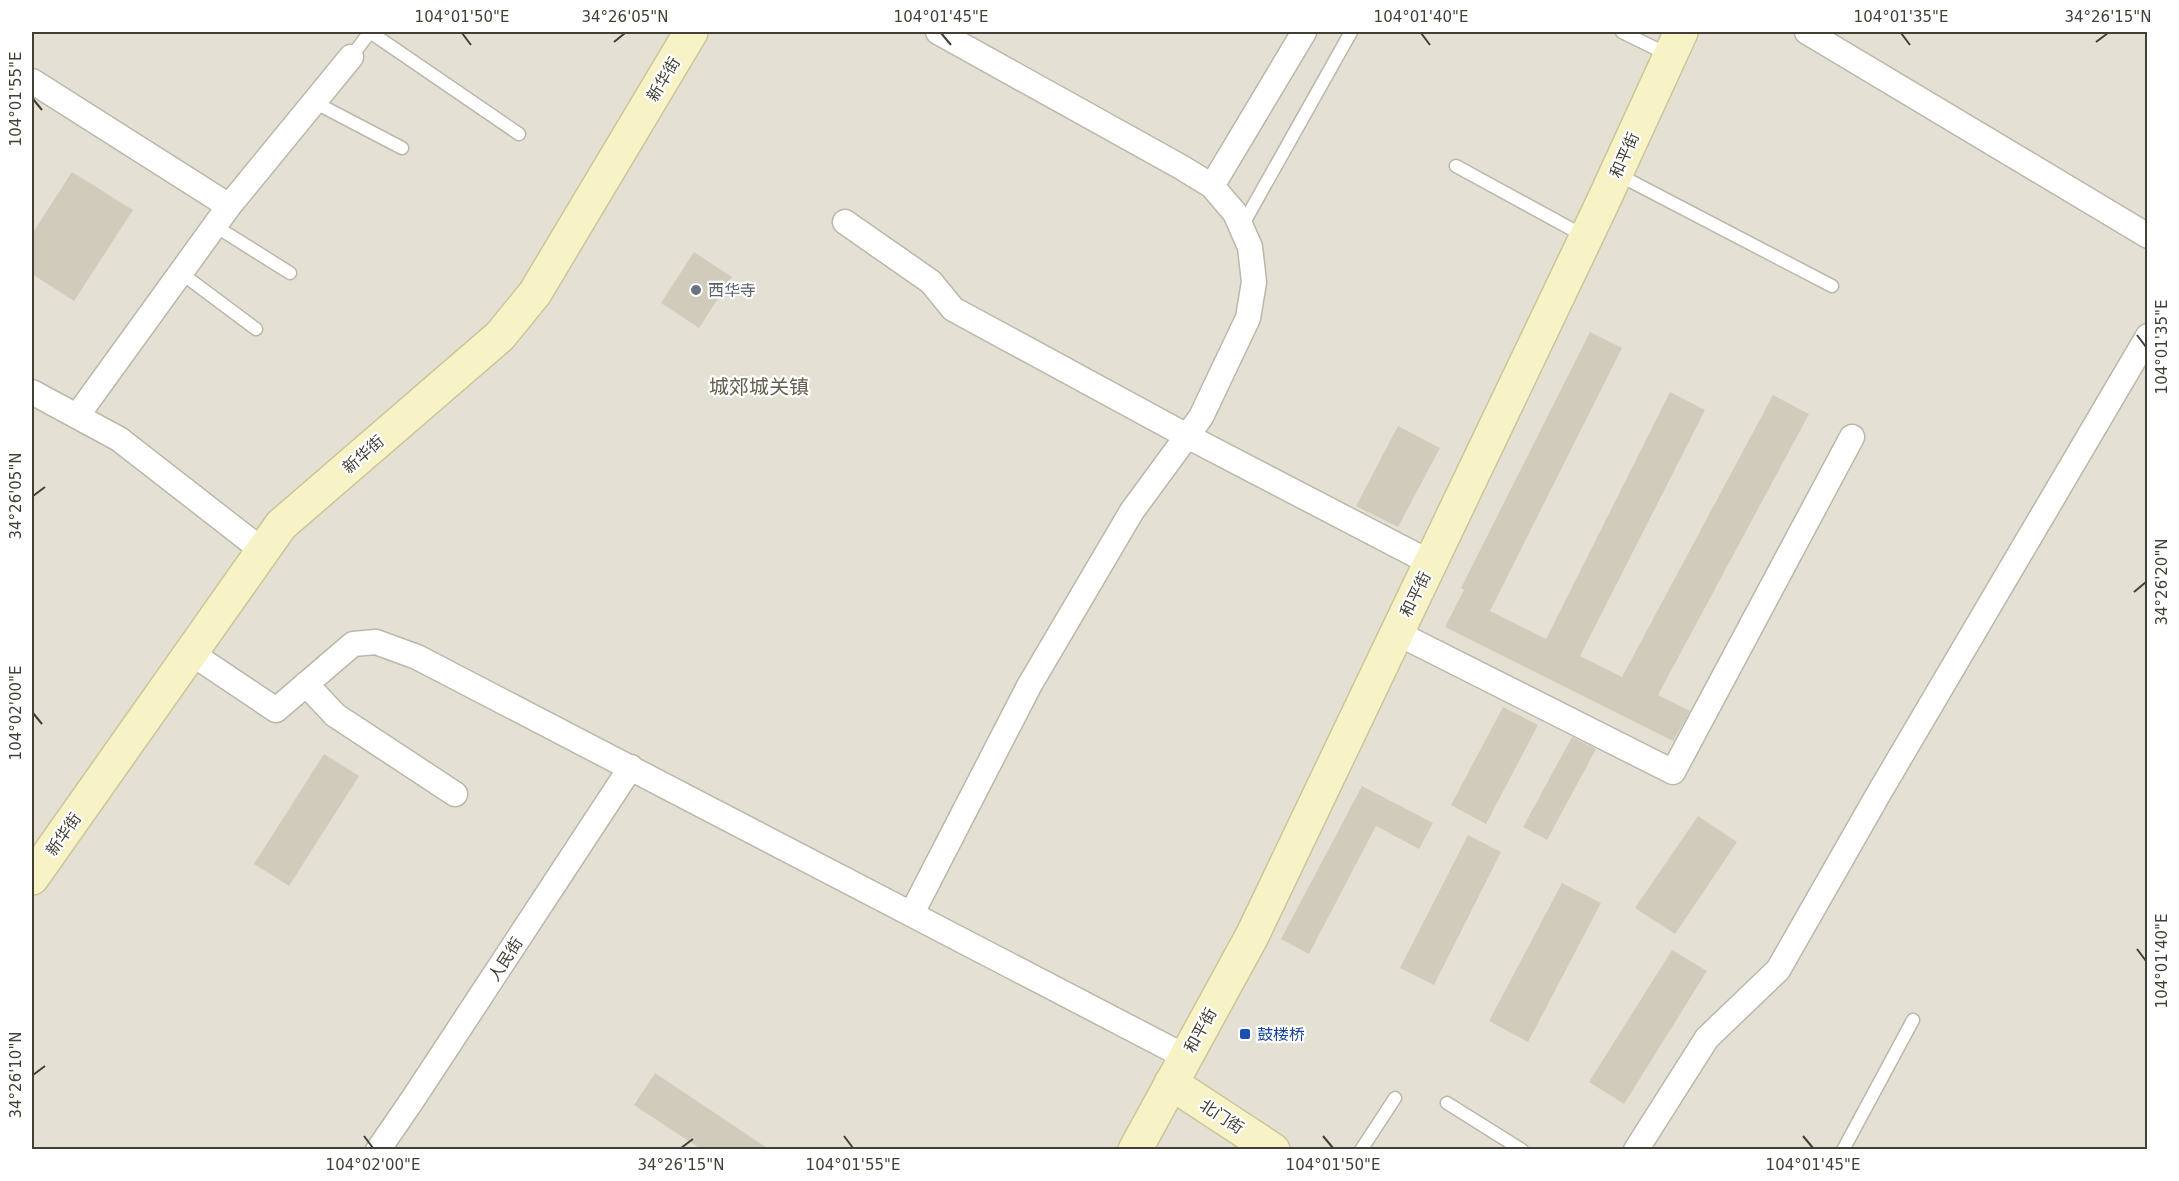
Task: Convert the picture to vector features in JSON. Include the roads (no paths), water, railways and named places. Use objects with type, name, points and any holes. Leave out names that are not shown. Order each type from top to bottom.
[{"type":"street","name":"新华街","points":[[32,878],[281,525],[500,336],[535,293],[691,32]]},
{"type":"street","points":[[912,913],[1029,686],[1132,512],[1201,417],[1248,318],[1254,282],[1250,246],[1235,213],[1212,186],[1181,166],[938,32]]},
{"type":"street","points":[[1212,186],[1304,32]]},
{"type":"street","points":[[1807,32],[2148,237]]},
{"type":"street","name":"和平街","points":[[1135,1149],[1251,936],[1587,237],[1675,44]]},
{"type":"street","points":[[77,416],[229,206],[351,57]]},
{"type":"street","points":[[32,81],[229,206]]},
{"type":"street","points":[[845,222],[931,282],[953,309],[1187,436],[1431,562]]},
{"type":"street","points":[[1636,1149],[1707,1038],[1778,970],[1879,793],[2148,336]]},
{"type":"street","points":[[32,392],[119,439],[263,551]]},
{"type":"street","points":[[1397,633],[1673,772],[1852,437]]},
{"type":"street","points":[[191,653],[276,710],[353,644],[376,642],[417,657],[912,913],[1178,1070]]},
{"type":"street","points":[[306,684],[335,715],[455,795]]},
{"type":"street","name":"人民街","points":[[378,1149],[632,767]]},
{"type":"street","name":"北门街","points":[[1178,1070],[1273,1149]]},
{"type":"lane","points":[[351,57],[370,32],[519,135]]},
{"type":"lane","points":[[1241,227],[1351,32]]},
{"type":"lane","points":[[1622,32],[1675,44]]},
{"type":"lane","points":[[314,102],[402,148]]},
{"type":"lane","points":[[1456,166],[1587,237]]},
{"type":"lane","points":[[1616,173],[1832,286]]},
{"type":"lane","points":[[214,226],[290,273]]},
{"type":"lane","points":[[181,273],[256,329]]},
{"type":"lane","points":[[1843,1149],[1913,1020]]},
{"type":"lane","points":[[1361,1149],[1395,1098]]},
{"type":"lane","points":[[1447,1102],[1522,1149]]},
{"type":"place","name":"西华寺","points":[[696,290]]},
{"type":"place","name":"鼓楼桥","points":[[1245,1034]]},
{"type":"district","name":"城郊城关镇","points":[[759,387]]}]
